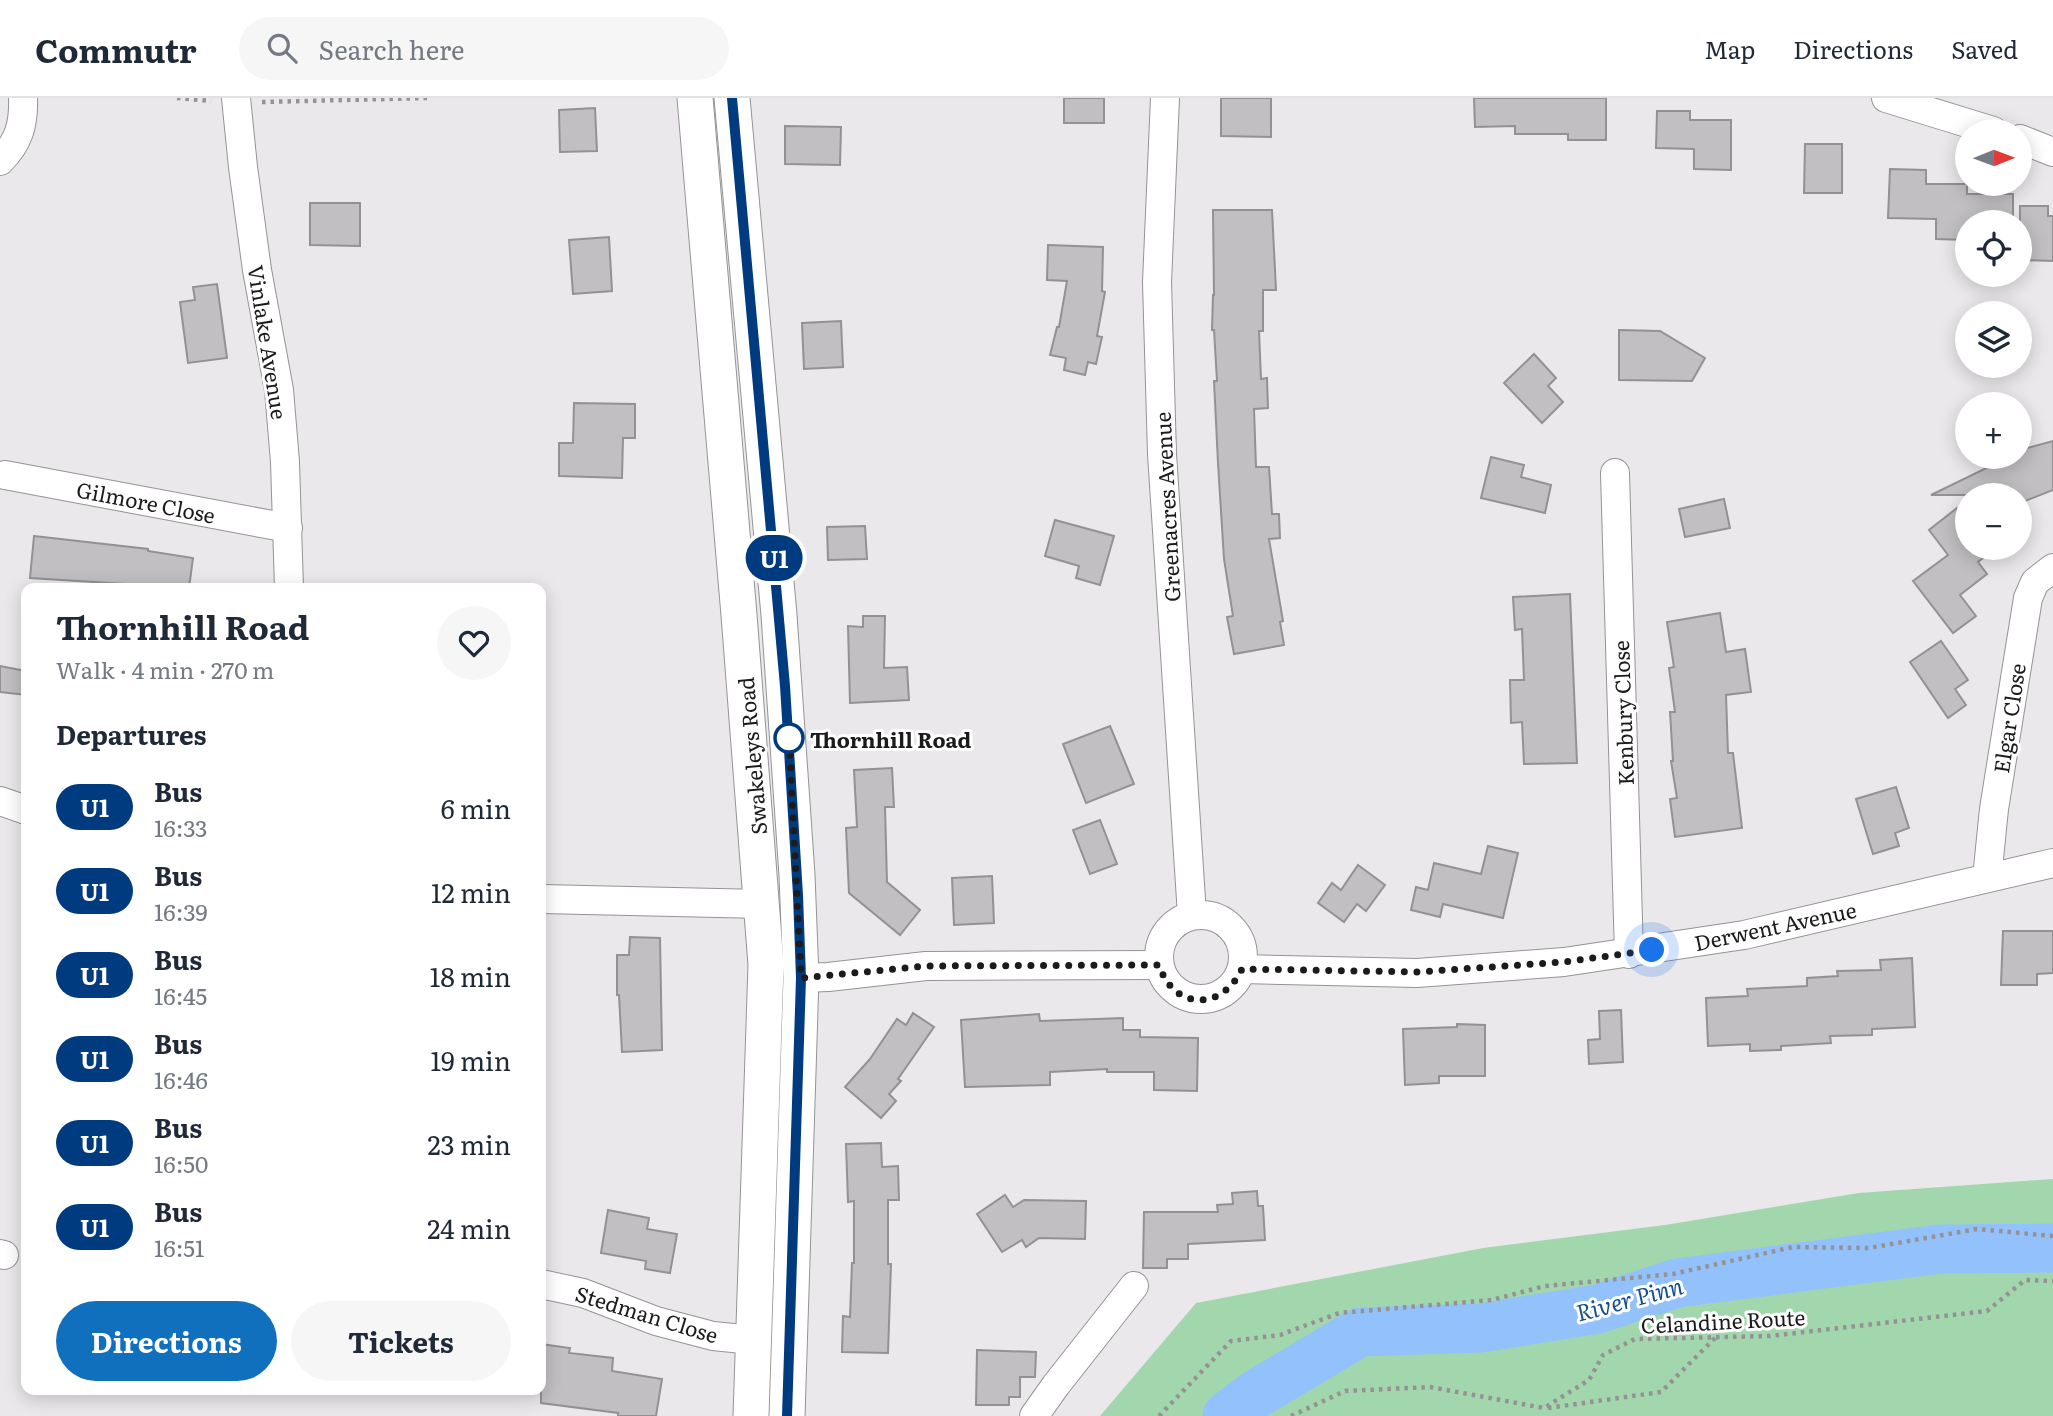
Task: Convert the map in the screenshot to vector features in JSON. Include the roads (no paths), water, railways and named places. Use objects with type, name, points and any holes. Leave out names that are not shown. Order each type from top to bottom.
[{"type":"main road","name":"Swakeleys Road","points":[[695,98],[739,615],[766,985],[751,1416]]},
{"type":"main road","name":"Swakeleys Road","points":[[732,98],[779,615],[790,760],[801,978],[787,1416]]},
{"type":"main road","points":[[739,615],[779,615]]},
{"type":"main road","points":[[753,1324],[792,1310]]},
{"type":"street","points":[[0,161],[19,137],[24,116],[23,98]]},
{"type":"street","name":"Greenacres Avenue","points":[[1165,98],[1157,282],[1162,454],[1192,915]]},
{"type":"street","points":[[1886,98],[1955,119]]},
{"type":"street","name":"Vinlake Avenue","points":[[236,100],[257,270],[279,390],[289,583]]},
{"type":"street","points":[[2032,144],[2053,152]]},
{"type":"street","name":"Kenbury Close","points":[[1615,473],[1629,954]]},
{"type":"street","name":"Gilmore Close","points":[[5,475],[288,527]]},
{"type":"street","name":"Elgar Close","points":[[1987,878],[1996,797],[2028,598],[2035,582],[2053,568]]},
{"type":"street","points":[[0,801],[21,808]]},
{"type":"street","name":"Derwent Avenue","points":[[1242,969],[1417,972],[1564,962],[1629,954],[1744,934],[2053,863]]},
{"type":"street","points":[[546,900],[762,904]]},
{"type":"street","points":[[1192,915],[1219,919],[1231,927],[1240,940],[1242,969],[1236,982],[1225,993],[1212,999],[1197,1000],[1183,996],[1171,988],[1159,965],[1159,950],[1164,936],[1174,925],[1192,915]]},
{"type":"street","points":[[801,978],[926,966],[1159,965]]},
{"type":"street","name":"Stedman Close","points":[[546,1285],[583,1293],[656,1321],[713,1336],[753,1324]]},
{"type":"street","points":[[1034,1416],[1134,1286]]},
{"type":"waterway","name":"River Pinn","points":[[1227,1416],[1256,1394],[1360,1332],[1480,1328],[1598,1309],[1677,1283],[1940,1249],[2053,1248]]},
{"type":"place","name":"Thornhill Road","points":[[789,738]]}]
